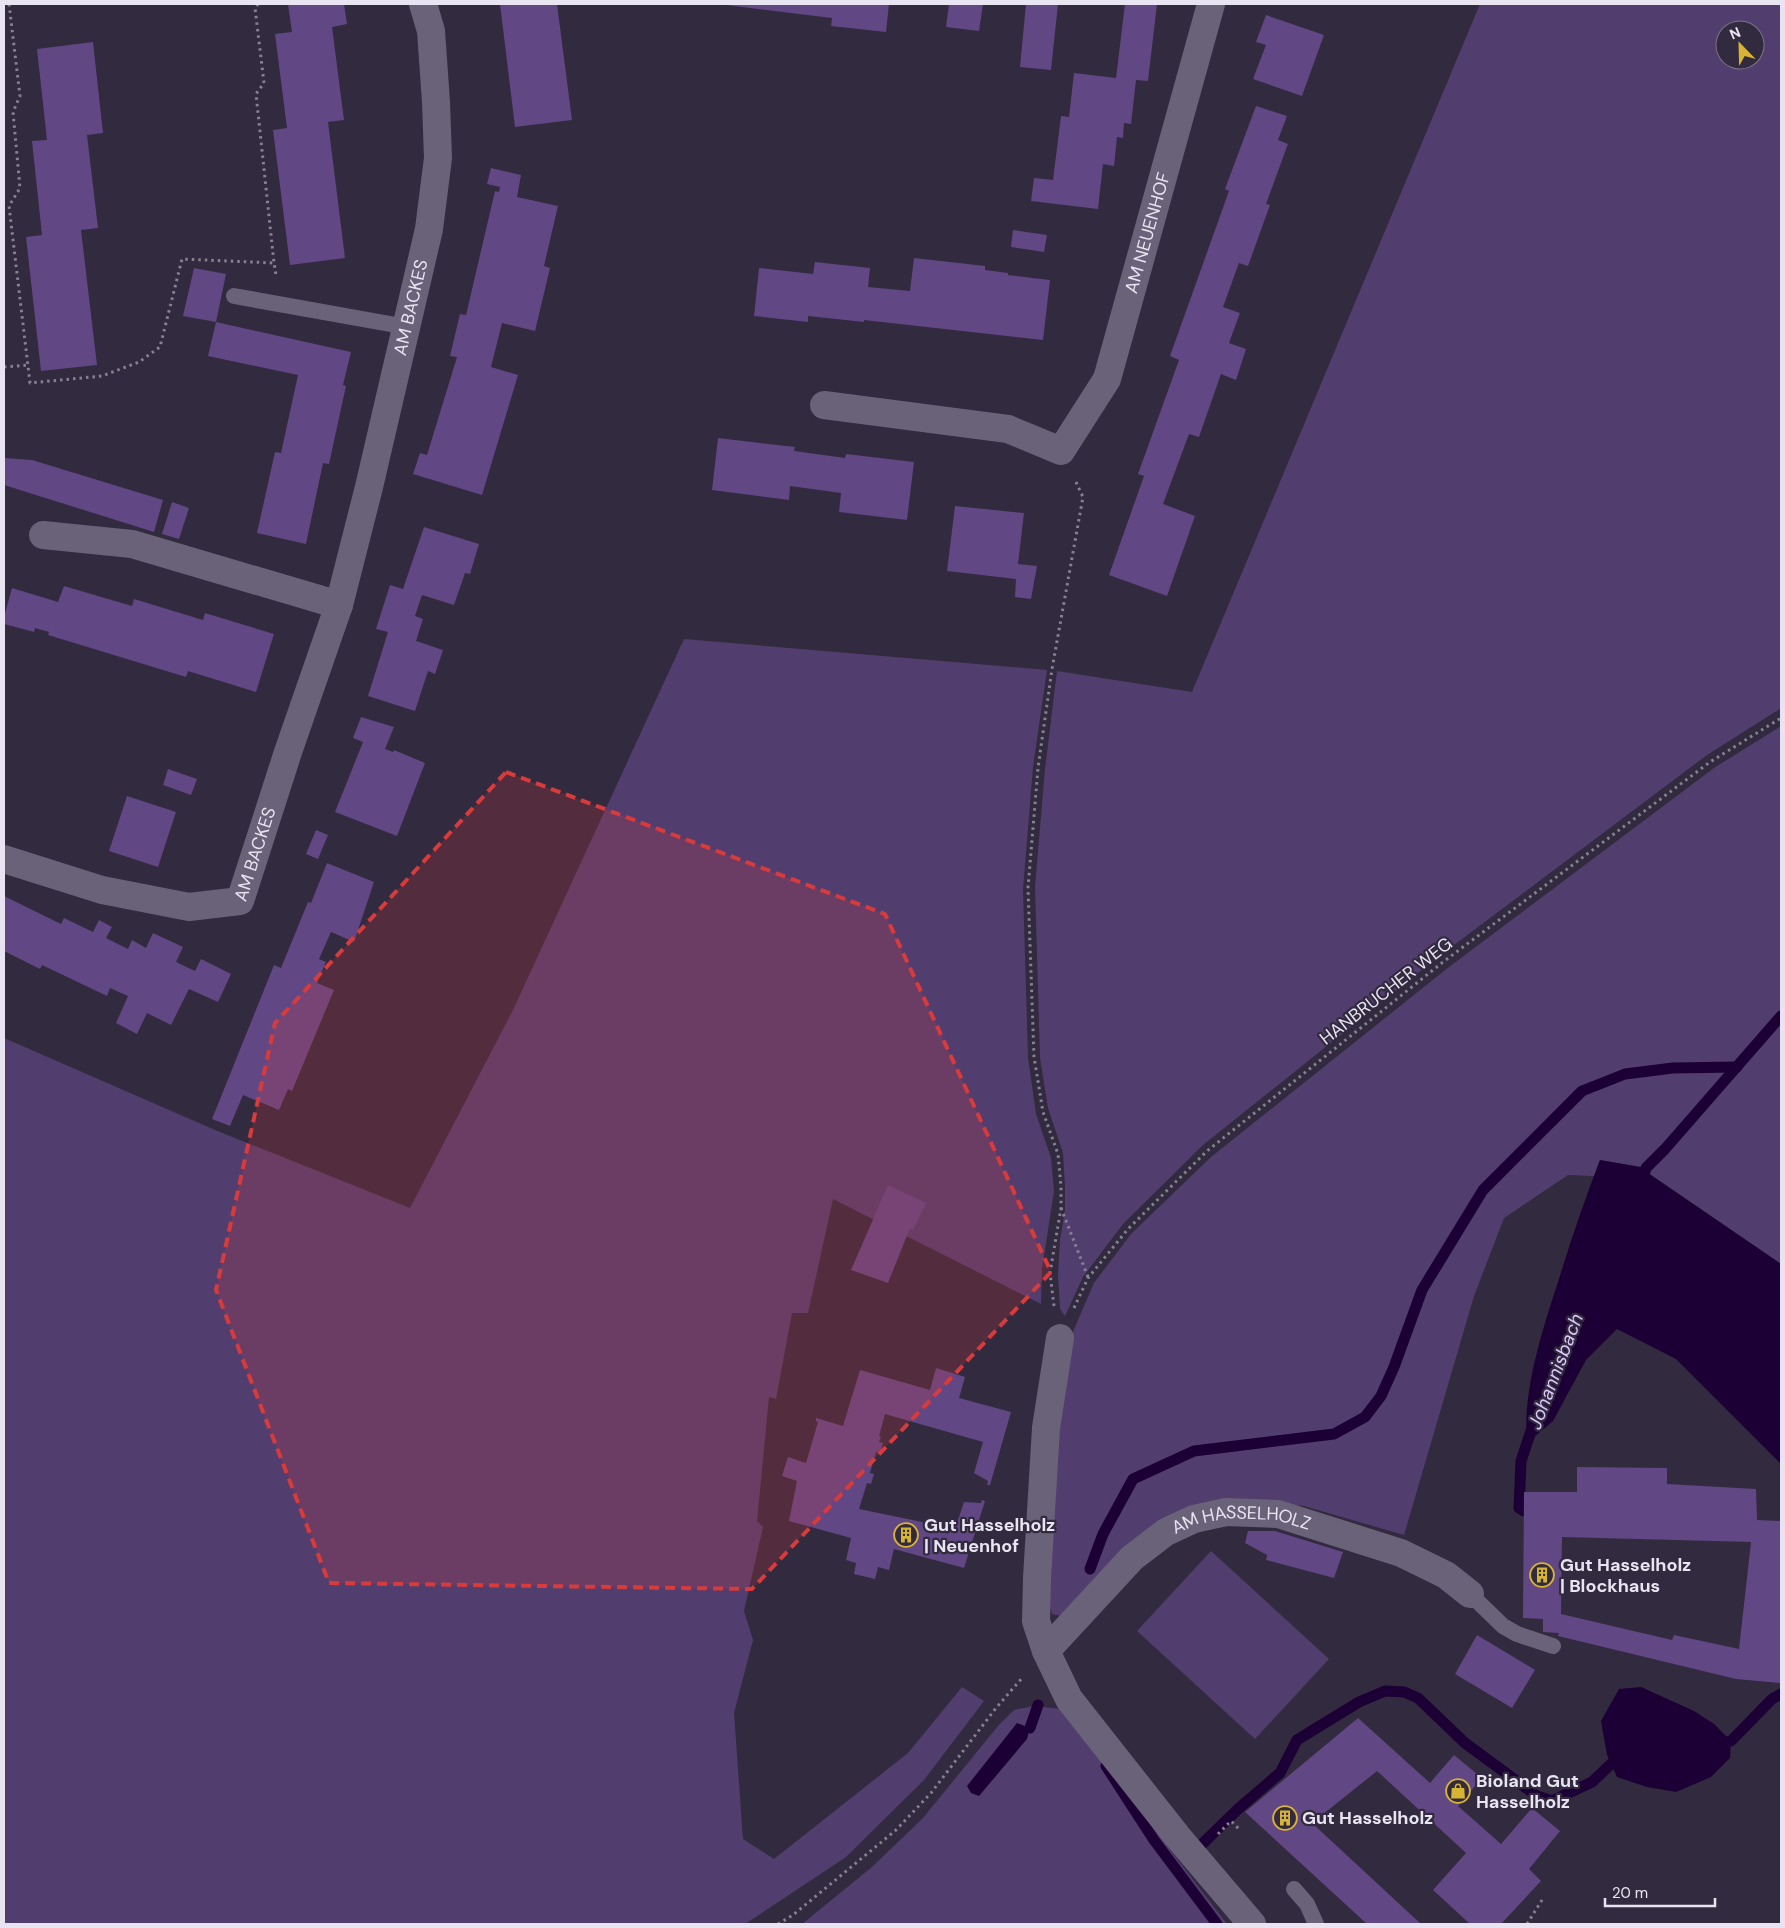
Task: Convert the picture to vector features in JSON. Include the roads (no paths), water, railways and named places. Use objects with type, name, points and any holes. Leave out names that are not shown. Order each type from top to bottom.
[{"type":"street","name":"AM BACKES","points":[[4,859],[102,890],[189,908],[240,901],[288,752],[339,605],[369,487],[429,229],[438,158],[431,31],[424,4]]},
{"type":"street","name":"AM NEUENHOF","points":[[824,405],[1008,429],[1061,451],[1107,379],[1211,4]]},
{"type":"street","points":[[43,535],[132,544],[339,605]]},
{"type":"street","points":[[1060,1338],[1046,1428],[1036,1621],[1046,1651],[1069,1699],[1177,1836],[1252,1924]]},
{"type":"street","name":"AM HASSELHOLZ","points":[[1046,1651],[1132,1558],[1159,1537],[1194,1519],[1226,1512],[1278,1514],[1401,1553],[1446,1575],[1470,1594]]},
{"type":"lane","points":[[234,296],[407,327]]},
{"type":"lane","points":[[1470,1594],[1503,1626],[1517,1634],[1553,1646]]},
{"type":"lane","points":[[1294,1889],[1307,1904],[1316,1924]]},
{"type":"water","points":[[1600,1160],[1646,1168],[1648,1173],[1781,1264],[1781,1464],[1676,1359],[1617,1329],[1586,1360],[1553,1421],[1527,1443],[1528,1402],[1535,1360],[1573,1234]]},
{"type":"water","points":[[1641,1687],[1694,1711],[1714,1724],[1731,1741],[1730,1758],[1711,1777],[1676,1792],[1647,1787],[1617,1777],[1607,1755],[1601,1721],[1619,1689]]},
{"type":"water","points":[[1017,1723],[1030,1728],[1027,1739],[979,1796],[971,1793],[967,1786]]},
{"type":"waterway","name":"Johannisbach","points":[[1642,1182],[1646,1168],[1665,1149],[1781,1016]]},
{"type":"waterway","points":[[1090,1569],[1103,1534],[1133,1479],[1194,1451],[1334,1434],[1365,1417],[1381,1396],[1394,1367],[1422,1290],[1483,1190],[1582,1091],[1625,1074],[1673,1068],[1737,1067]]},
{"type":"waterway","name":"Johannisbach","points":[[1532,1428],[1521,1461],[1519,1508],[1524,1511],[1536,1510]]},
{"type":"waterway","points":[[1194,1852],[1238,1809],[1280,1773],[1297,1740],[1359,1702],[1385,1691],[1404,1692],[1418,1698],[1465,1743],[1537,1796],[1552,1801],[1592,1782],[1611,1764],[1626,1761]]},
{"type":"waterway","points":[[1718,1744],[1731,1741],[1772,1699],[1781,1694]]},
{"type":"waterway","points":[[1030,1728],[1038,1705]]},
{"type":"waterway","points":[[1106,1766],[1154,1840],[1217,1924]]},
{"type":"place","name":"Gut Hasselholz | Neuenhof","points":[[906,1535]]},
{"type":"place","name":"Gut Hasselholz | Blockhaus","points":[[1542,1575]]},
{"type":"place","name":"Bioland Gut Hasselholz","points":[[1458,1791]]},
{"type":"place","name":"Gut Hasselholz","points":[[1285,1818]]}]
